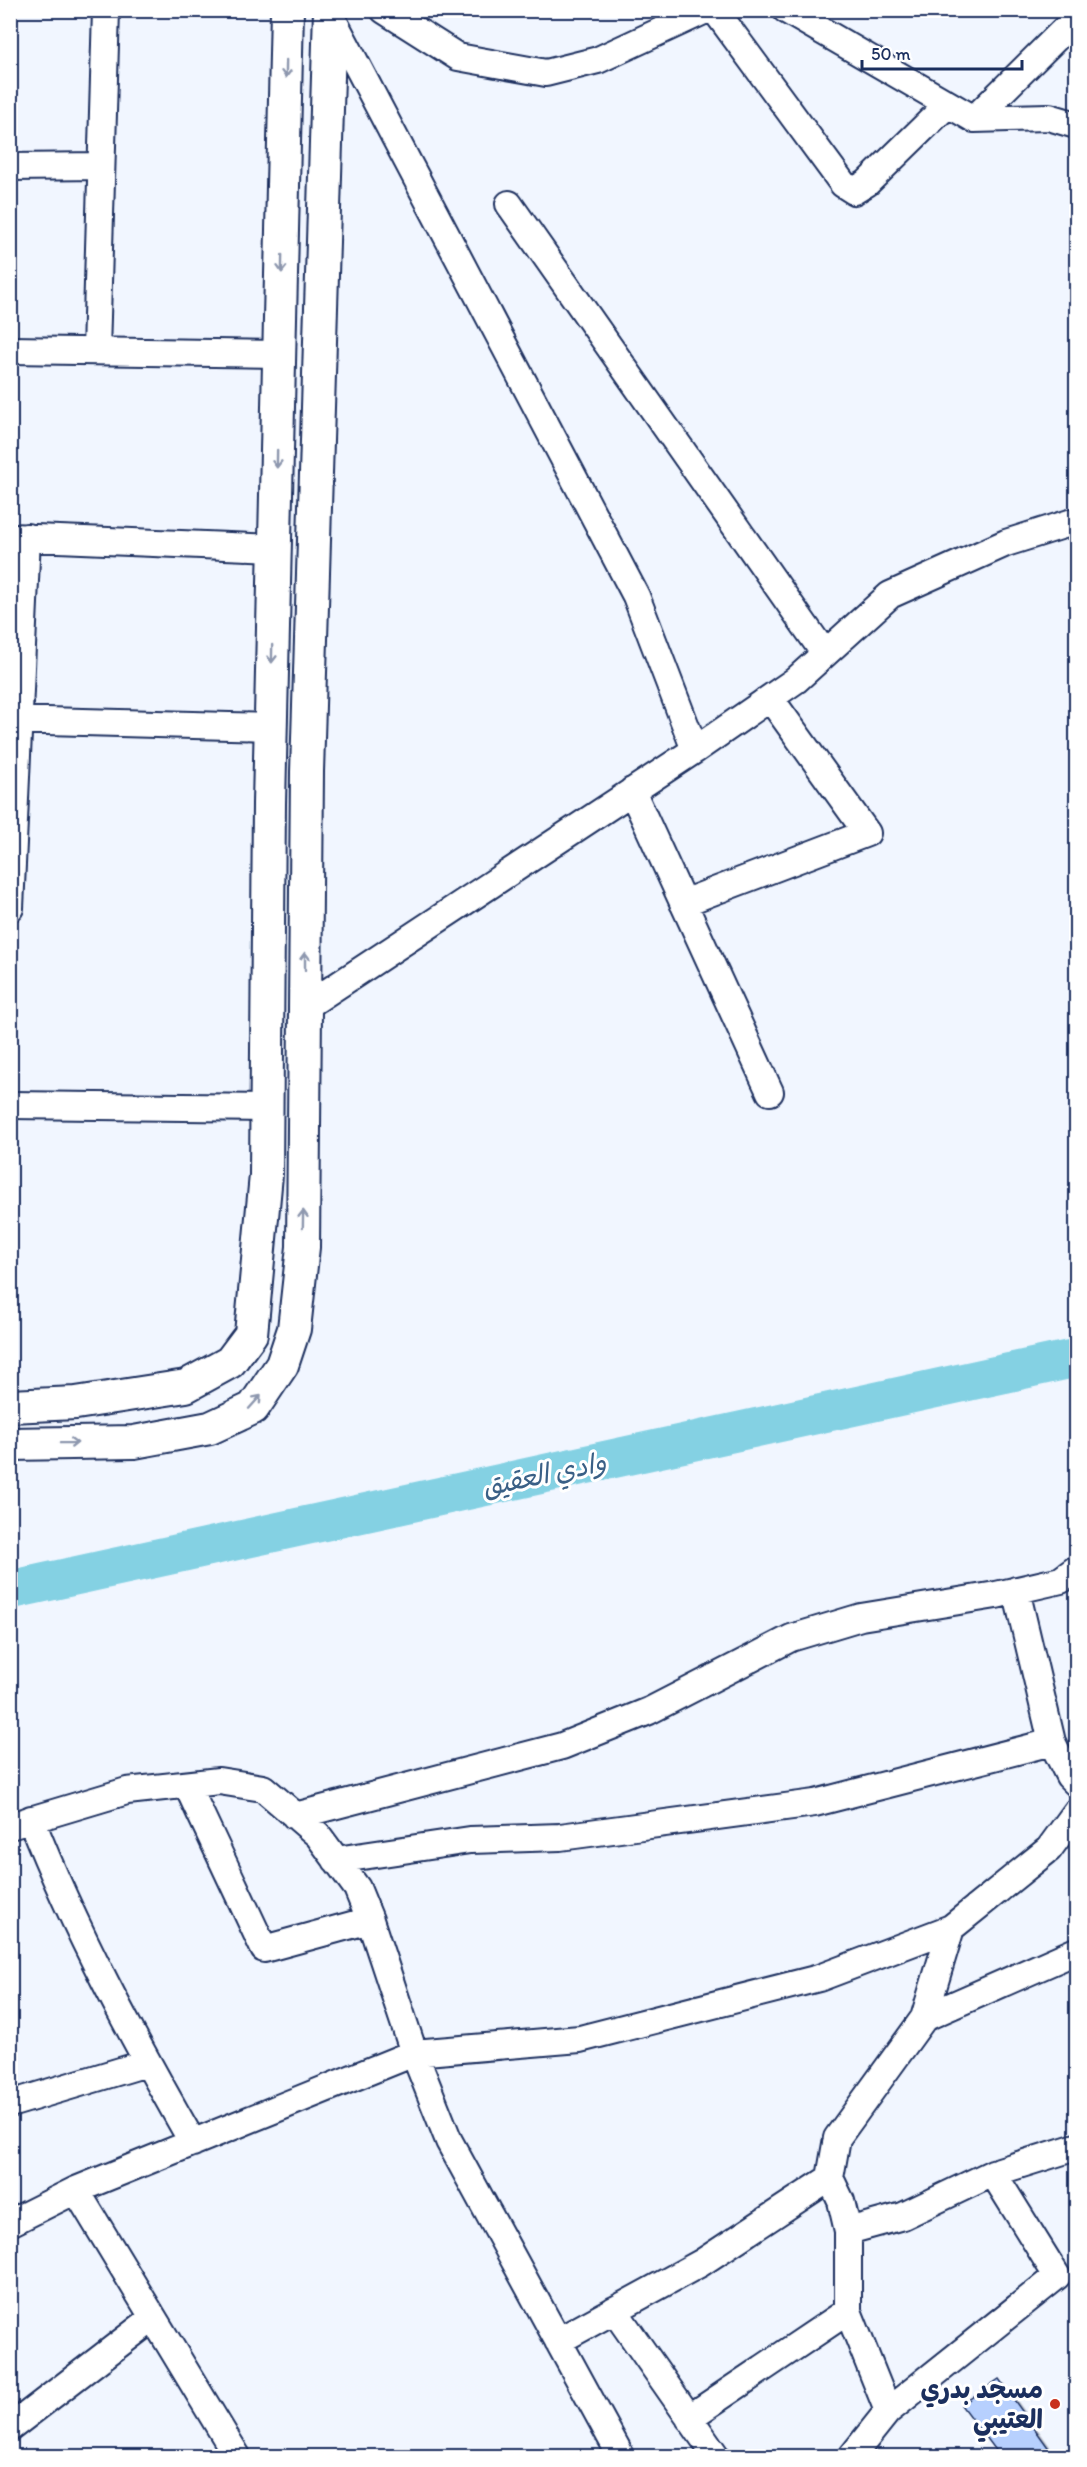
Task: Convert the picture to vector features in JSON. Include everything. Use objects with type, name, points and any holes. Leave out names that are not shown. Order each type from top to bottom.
[{"type":"street","points":[[96,351],[106,10]]},
{"type":"street","points":[[10,1406],[76,1403],[186,1386],[230,1362],[251,1334],[266,1175],[270,727],[287,10]]},
{"type":"street","points":[[384,10],[458,57],[546,73],[598,60],[706,10]]},
{"type":"street","points":[[715,10],[843,184],[854,190],[867,183],[948,104]]},
{"type":"street","points":[[786,10],[974,119],[1049,117],[1077,125]]},
{"type":"street","points":[[10,1444],[134,1442],[210,1428],[253,1408],[282,1365],[294,1329],[303,1246],[307,772],[330,12]]},
{"type":"street","points":[[330,12],[636,596],[695,750]]},
{"type":"street","points":[[974,119],[1077,18]]},
{"type":"street","points":[[10,167],[101,166]]},
{"type":"street","points":[[509,204],[825,654]]},
{"type":"street","points":[[10,350],[280,354]]},
{"type":"street","points":[[305,1007],[771,698],[796,680],[890,595],[1006,543],[1077,521]]},
{"type":"street","points":[[10,908],[19,537],[275,548]]},
{"type":"street","points":[[273,618],[312,615]]},
{"type":"street","points":[[683,903],[867,833],[771,698]]},
{"type":"street","points":[[15,720],[270,727]]},
{"type":"street","points":[[632,791],[770,1092]]},
{"type":"street","points":[[10,1105],[266,1108]]},
{"type":"street","points":[[295,1816],[562,1746],[650,1711],[791,1638],[861,1617],[1061,1580],[1077,1569]]},
{"type":"street","points":[[1016,1590],[1052,1742],[1069,1776],[1077,1783]]},
{"type":"street","points":[[336,1860],[470,1840],[560,1837],[815,1803],[1052,1742]]},
{"type":"street","points":[[192,2143],[147,2063],[59,1890],[21,1823],[127,1791],[219,1781],[263,1788],[318,1835],[357,1888],[370,1920],[414,2053],[449,2141],[621,2457]]},
{"type":"street","points":[[187,1785],[264,1949],[370,1920]]},
{"type":"street","points":[[10,2223],[76,2190],[414,2053],[592,2036],[819,1978],[951,1929],[1049,1849],[1077,1812]]},
{"type":"street","points":[[888,2411],[848,2311],[848,2231],[841,2201],[830,2178],[837,2138],[924,2018],[951,1929]]},
{"type":"street","points":[[924,2018],[1077,1951]]},
{"type":"street","points":[[10,2104],[147,2063]]},
{"type":"street","points":[[848,2231],[903,2216],[993,2173],[1077,2147]]},
{"type":"street","points":[[852,2457],[888,2411],[1057,2277],[993,2173]]},
{"type":"street","points":[[558,2341],[701,2263],[830,2178]]},
{"type":"street","points":[[76,2190],[237,2457]]},
{"type":"street","points":[[614,2310],[716,2457]]},
{"type":"street","points":[[689,2418],[848,2311]]},
{"type":"street","points":[[10,2428],[153,2318]]},
{"type":"building","points":[[999,2379],[1055,2457],[1000,2457],[961,2405]]},
{"type":"waterway","name":"وادي العقيق","points":[[10,1590],[1076,1358]]},
{"type":"place","name":"مسجد بدري العتيبي","points":[[1055,2404]]}]
